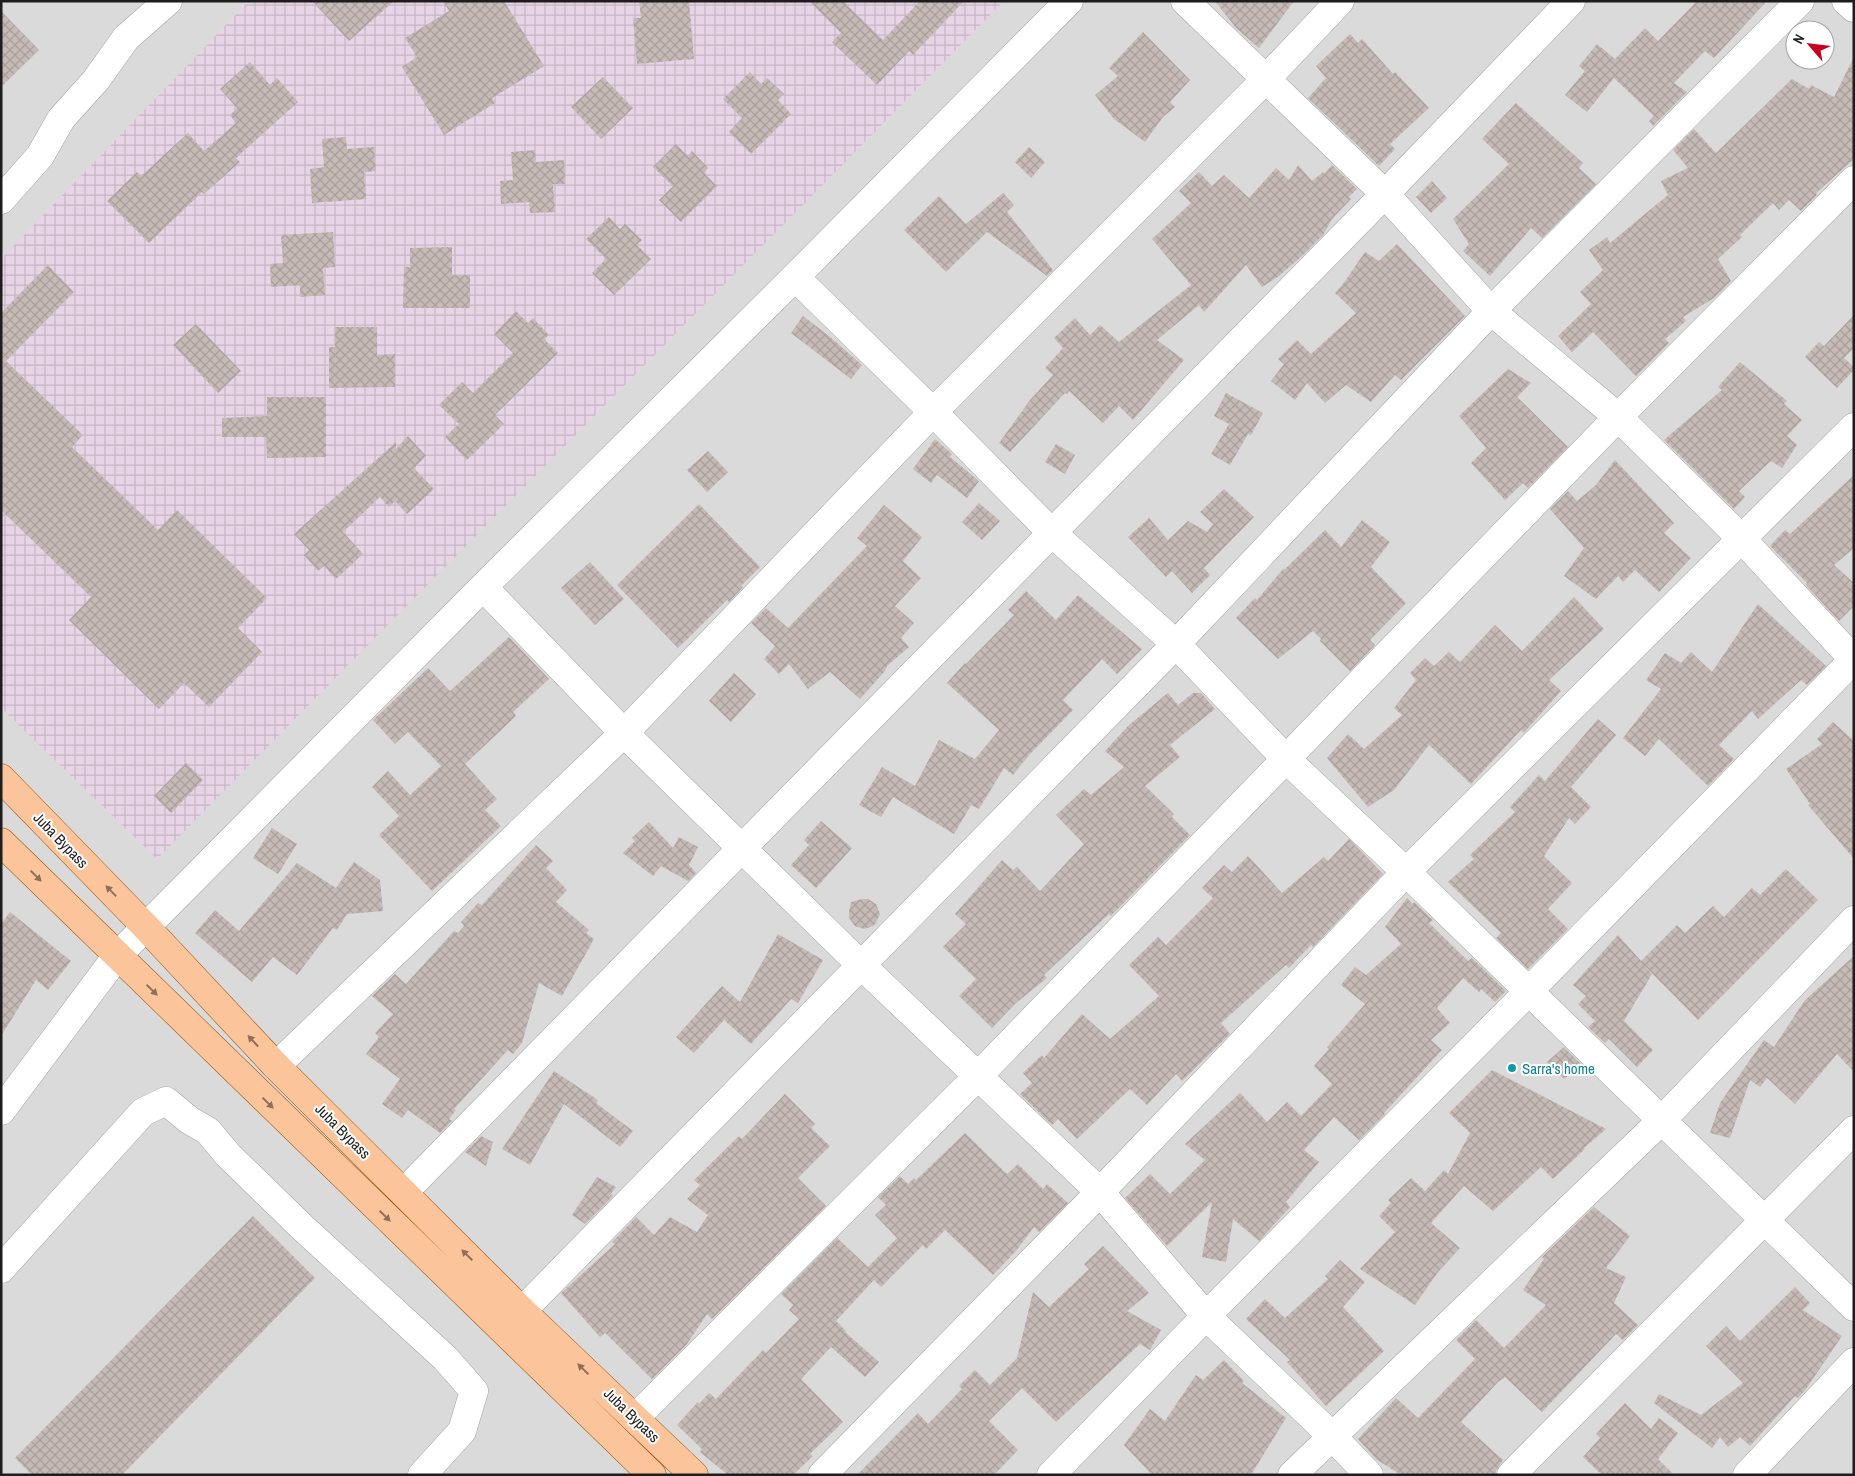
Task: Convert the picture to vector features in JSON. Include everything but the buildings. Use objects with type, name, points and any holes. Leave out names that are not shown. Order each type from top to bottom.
[{"type":"main road","name":"Juba Bypass","points":[[1,778],[145,926],[276,1066],[522,1311],[694,1475]]},
{"type":"main road","name":"Juba Bypass","points":[[1,842],[116,956],[652,1475]]},
{"type":"street","points":[[1,200],[40,156],[61,119],[96,80],[126,38],[168,1]]},
{"type":"street","points":[[1,1111],[116,956],[795,278],[1069,1]]},
{"type":"street","points":[[1051,1475],[1854,660],[1742,539],[1618,417],[1491,311],[1385,194],[1185,1]]},
{"type":"street","points":[[276,1066],[624,733],[933,412],[1266,78],[1340,1]]},
{"type":"street","points":[[404,1192],[741,847],[1385,194],[1570,1]]},
{"type":"street","points":[[522,1311],[1176,644],[1491,311],[1800,1]]},
{"type":"street","points":[[1846,1],[1854,8]]},
{"type":"street","points":[[635,1418],[978,1076],[1618,417],[1854,180]]},
{"type":"street","points":[[795,278],[933,412],[1051,532],[1176,644],[1285,758],[1406,872],[1854,1307]]},
{"type":"street","points":[[822,1475],[1100,1192],[1406,872],[1854,427]]},
{"type":"street","points":[[484,587],[624,733],[861,965],[1100,1192],[1206,1316],[1331,1435],[1369,1475]]},
{"type":"street","points":[[1292,1475],[1331,1435],[1662,1120],[1854,920]]},
{"type":"street","points":[[1,1268],[143,1112],[166,1101],[189,1120],[208,1131],[228,1156],[445,1358],[474,1391],[462,1431],[422,1475]]},
{"type":"street","points":[[1511,1475],[1854,1130]]},
{"type":"street","points":[[1747,1475],[1854,1362]]},
{"type":"shaded area","points":[[1,1],[1854,1],[1854,1475],[1,1475]]},
{"type":"shaded area","points":[[249,1],[1004,1],[157,859],[1,708],[1,259]]},
{"type":"place","name":"Sarra's home","points":[[1512,1068]]}]
